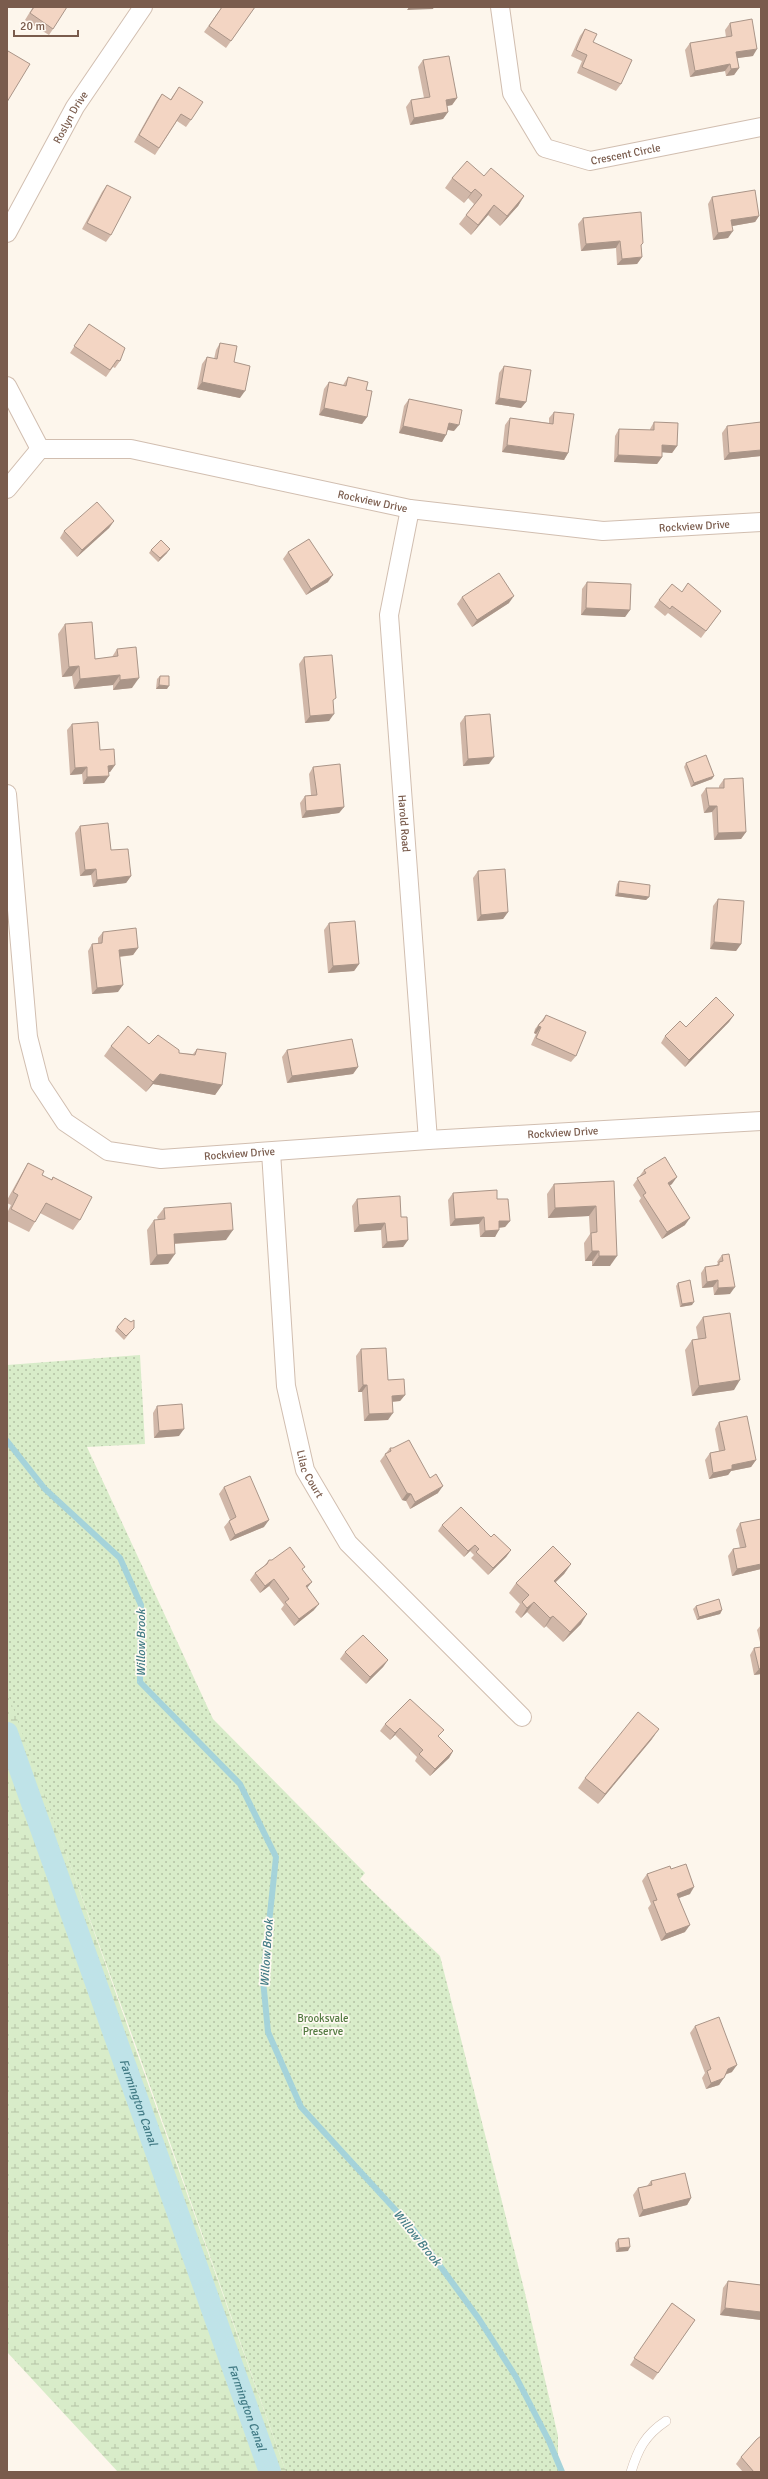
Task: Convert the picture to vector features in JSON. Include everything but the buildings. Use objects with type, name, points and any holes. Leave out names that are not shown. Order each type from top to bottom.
[{"type":"street","name":"Roslyn Drive","points":[[7,233],[75,107],[143,7]]},
{"type":"street","name":"Crescent Circle","points":[[500,7],[512,93],[545,148],[590,161],[761,127]]},
{"type":"street","points":[[7,386],[40,449],[7,489]]},
{"type":"street","name":"Rockview Drive","points":[[40,449],[131,449],[410,509],[603,531],[761,522]]},
{"type":"street","name":"Harold Road","points":[[410,509],[389,615],[428,1140]]},
{"type":"street","name":"Rockview Drive","points":[[7,794],[28,1037],[40,1084],[65,1122],[108,1151],[161,1159],[428,1140],[761,1121]]},
{"type":"street","name":"Lilac Court","points":[[271,1152],[286,1386],[305,1470],[348,1543],[522,1717]]},
{"type":"lane","points":[[631,2472],[637,2450],[654,2429],[666,2421]]},
{"type":"green space","name":"Brooksvale Preserve","points":[[140,1355],[145,1444],[87,1447],[213,1719],[365,1873],[360,1879],[440,1956],[524,2289],[558,2436],[558,2472],[286,2472],[137,2049],[7,1691],[7,1365]]},
{"type":"green space","points":[[7,1687],[286,2472],[118,2472],[7,2352]]},
{"type":"waterway","name":"Willow Brook","points":[[7,1441],[45,1489],[120,1558],[141,1605],[140,1682],[240,1784],[276,1857],[263,1980],[268,2032],[301,2107],[413,2229],[479,2319],[516,2377],[549,2441],[562,2472]]},
{"type":"waterway","name":"Farmington Canal","points":[[7,1733],[270,2472]]}]
